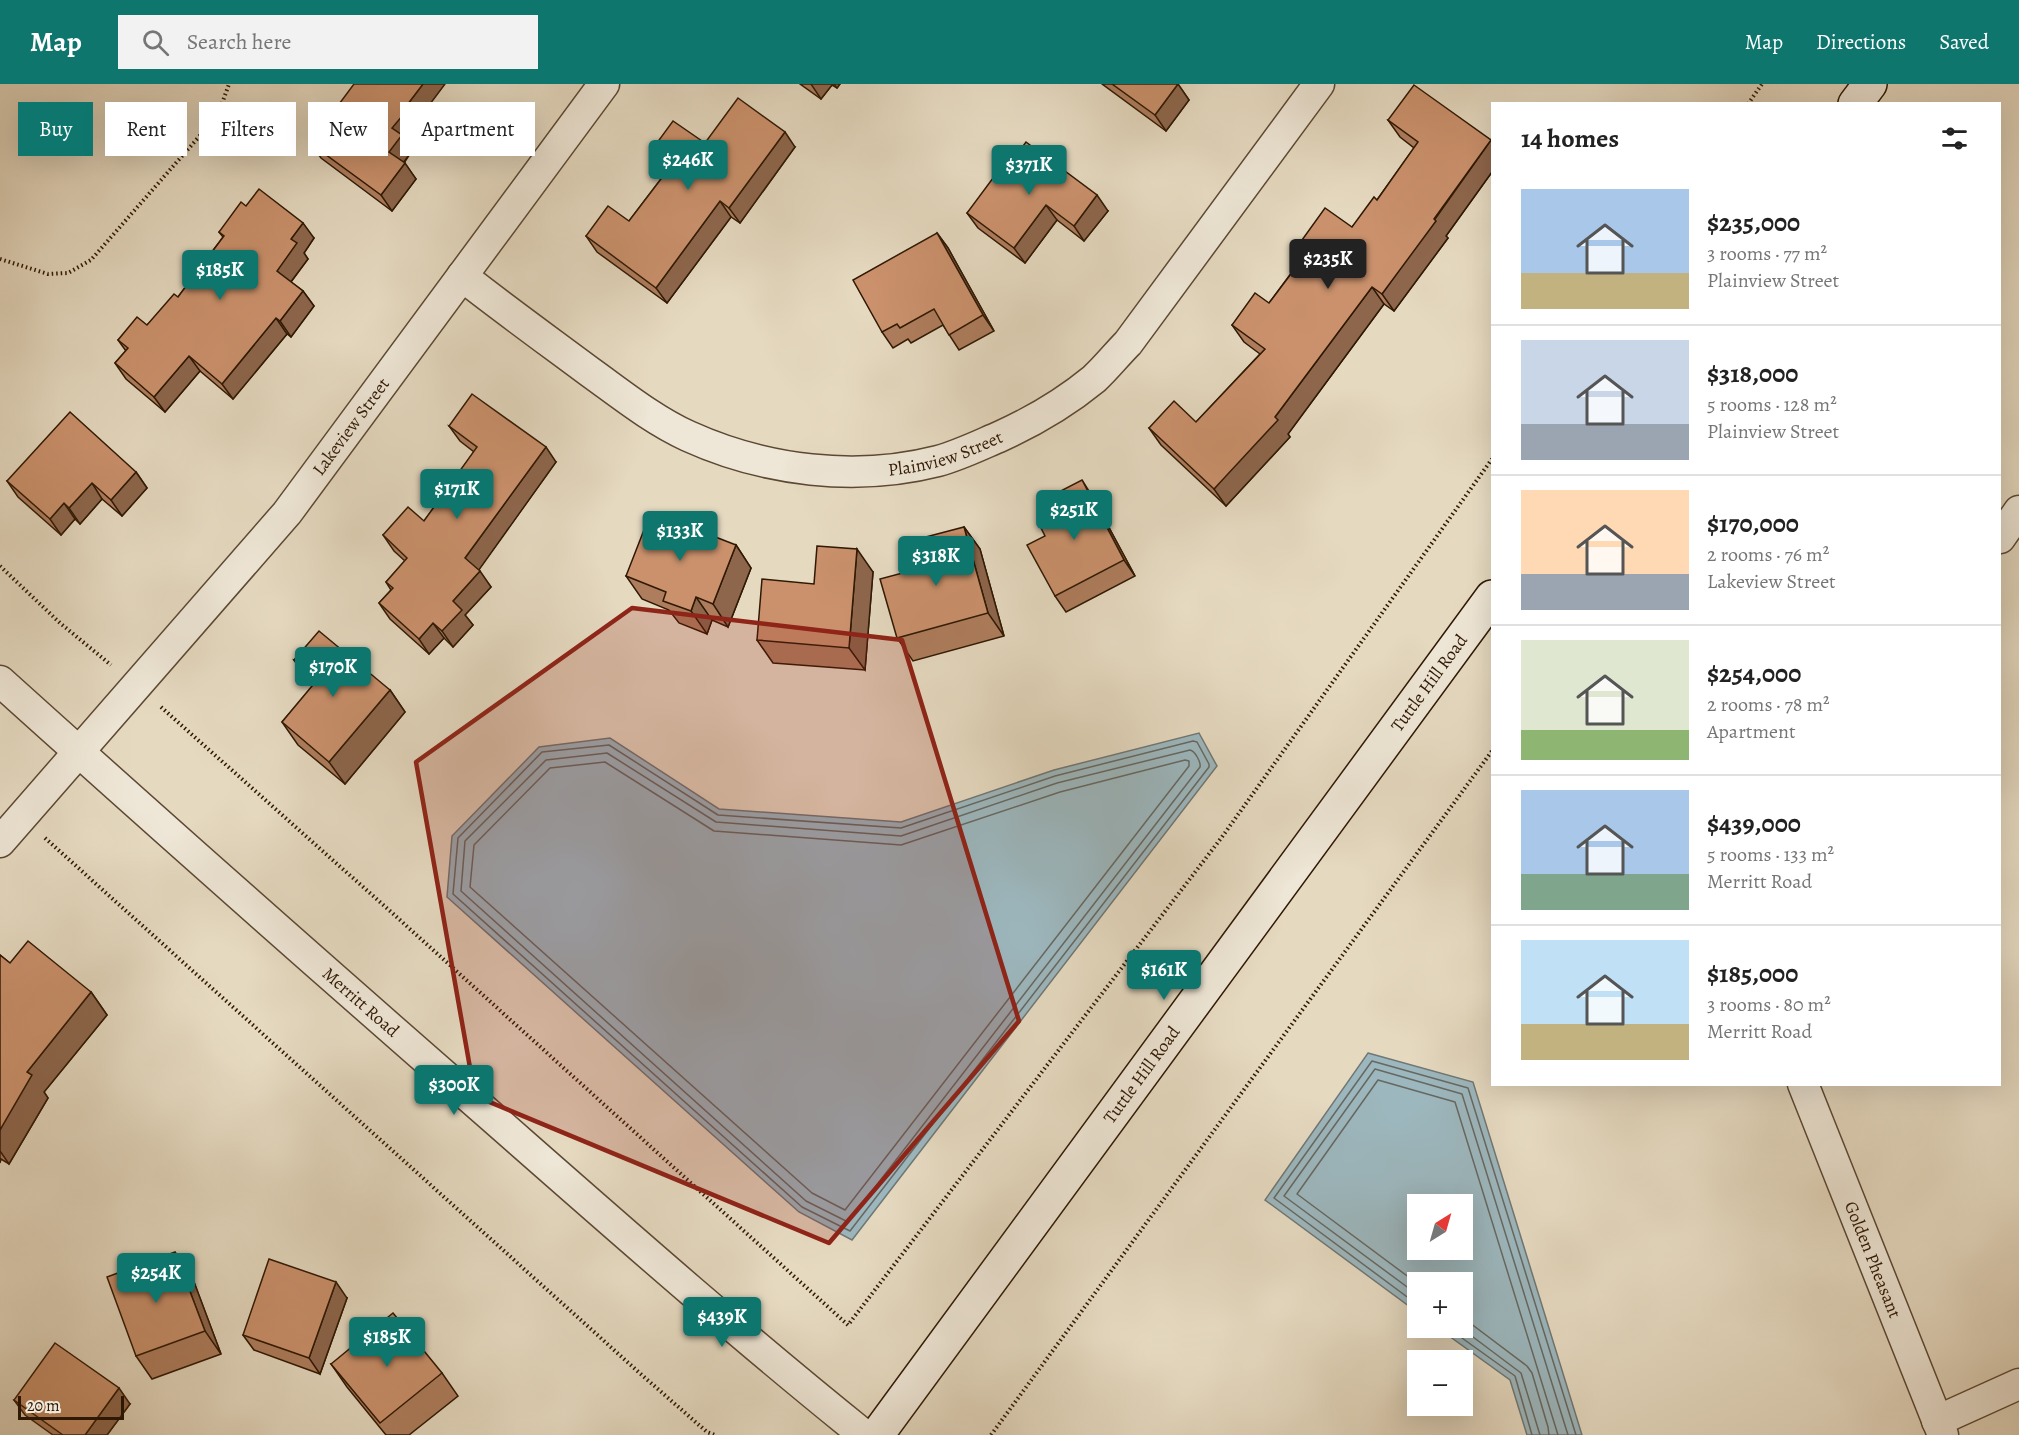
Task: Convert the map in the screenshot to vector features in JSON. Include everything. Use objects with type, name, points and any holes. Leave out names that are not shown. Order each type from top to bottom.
[{"type":"main road","points":[[1856,102],[1870,84]]},
{"type":"main road","name":"Tuttle Hill Road","points":[[877,1435],[1491,598]]},
{"type":"street","name":"Lakeview Street","points":[[0,842],[287,513],[604,84]]},
{"type":"street","name":"Plainview Street","points":[[462,276],[643,410],[680,432],[718,448],[789,467],[822,470],[860,471],[937,461],[965,452],[1055,408],[1095,378],[1128,343],[1319,84]]},
{"type":"street","points":[[2001,537],[2019,511]]},
{"type":"street","name":"Merritt Road","points":[[0,681],[620,1230],[784,1371],[864,1435]]},
{"type":"street","name":"Golden Pheasant","points":[[1804,1086],[1940,1428]]},
{"type":"street","points":[[1940,1428],[2019,1383]]},
{"type":"path","points":[[0,259],[48,274],[68,273],[91,260],[218,115],[229,84]]},
{"type":"path","points":[[1749,102],[1762,84]]},
{"type":"path","points":[[0,566],[60,623],[137,686],[390,911],[848,1325],[1222,837],[1491,460]]},
{"type":"path","points":[[991,1435],[1491,752]]},
{"type":"path","points":[[22,818],[643,1376],[707,1432],[715,1435]]},
{"type":"highlighted area","points":[[632,608],[902,640],[1019,1021],[829,1243],[475,1096],[416,762]]},
{"type":"water","points":[[1199,733],[1217,766],[852,1240],[799,1212],[447,897],[452,836],[539,747],[610,738],[719,809],[901,822],[1054,770]]},
{"type":"water","points":[[1368,1053],[1473,1082],[1582,1435],[1527,1435],[1510,1380],[1473,1353],[1473,1350],[1468,1350],[1452,1338],[1473,1338],[1473,1272],[1407,1272],[1407,1305],[1265,1200]]},
{"type":"building","points":[[354,84],[423,84],[409,102],[400,102],[400,119],[392,128],[400,134],[400,138],[389,152],[405,163],[381,195],[328,156],[388,156],[388,102],[341,102]]},
{"type":"building","points":[[1112,84],[1178,84],[1155,115]]},
{"type":"building","points":[[1414,85],[1491,140],[1434,219],[1436,221],[1382,294],[1372,287],[1275,417],[1278,420],[1214,489],[1149,428],[1174,401],[1196,422],[1265,349],[1232,325],[1255,293],[1269,303],[1312,246],[1302,240],[1325,208],[1352,227],[1374,197],[1377,200],[1418,142],[1388,120]]},
{"type":"building","points":[[738,98],[785,132],[729,208],[720,201],[656,288],[586,236],[608,206],[629,221],[671,166],[651,151],[673,121],[705,143]]},
{"type":"building","points":[[1026,142],[1097,195],[1074,226],[1046,205],[1014,248],[967,213],[996,174],[1000,177]]},
{"type":"building","points":[[259,189],[303,223],[291,239],[297,243],[277,271],[303,291],[280,321],[276,318],[222,384],[189,356],[154,397],[115,363],[128,348],[118,340],[137,317],[147,325],[174,294],[178,297],[224,236],[219,232],[241,202],[246,206]]},
{"type":"building","points":[[937,233],[983,315],[949,335],[934,309],[900,328],[897,324],[882,332],[853,280]]},
{"type":"building","points":[[472,394],[546,447],[465,558],[480,571],[453,601],[462,610],[442,631],[433,623],[419,639],[379,603],[393,588],[386,582],[407,558],[383,535],[408,507],[424,521],[477,447],[449,426]]},
{"type":"building","points":[[70,412],[136,472],[111,500],[92,483],[69,508],[64,503],[50,519],[7,481]]},
{"type":"building","points":[[1082,480],[1124,560],[1055,596],[1027,545],[1045,536],[1041,528],[1058,519],[1047,498]]},
{"type":"building","points":[[651,512],[736,545],[713,604],[696,597],[691,611],[663,601],[666,592],[626,576]]},
{"type":"building","points":[[964,527],[988,613],[897,638],[880,579],[925,567],[918,539]]},
{"type":"building","points":[[817,546],[857,549],[849,648],[757,640],[762,579],[814,584]]},
{"type":"building","points":[[319,631],[390,690],[329,762],[282,722],[317,680],[294,660]]},
{"type":"building","points":[[28,941],[91,992],[27,1072],[32,1075],[0,1130],[0,955],[10,963]]},
{"type":"building","points":[[175,1252],[205,1331],[136,1356],[107,1277]]},
{"type":"building","points":[[269,1259],[336,1282],[309,1358],[243,1335]]},
{"type":"building","points":[[393,1313],[442,1373],[380,1423],[331,1364]]},
{"type":"building","points":[[55,1343],[119,1388],[85,1435],[63,1435],[14,1400]]}]
